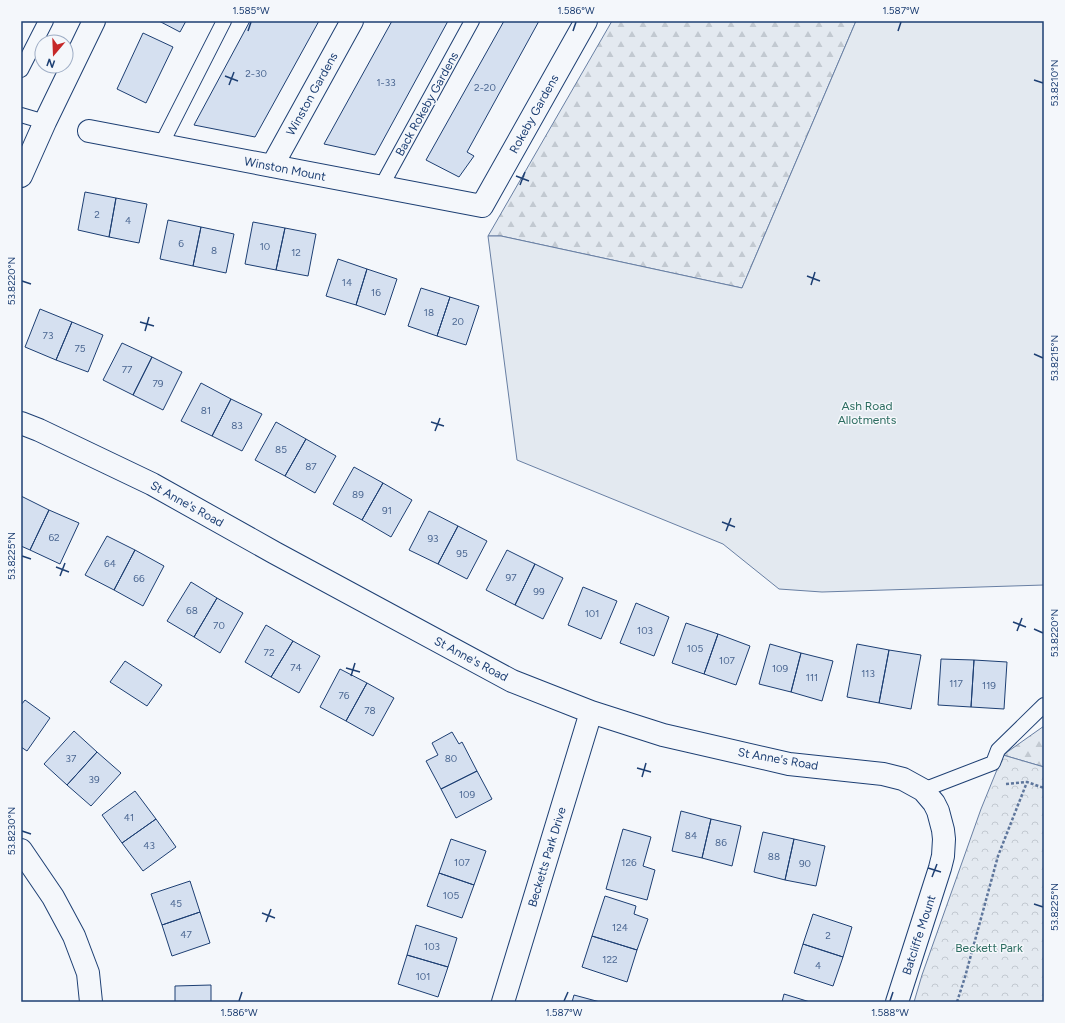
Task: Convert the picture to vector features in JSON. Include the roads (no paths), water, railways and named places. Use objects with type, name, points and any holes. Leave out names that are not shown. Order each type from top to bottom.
[{"type":"street","points":[[21,176],[45,122],[94,21]]},
{"type":"street","name":"Winston Gardens","points":[[272,166],[352,21]]},
{"type":"street","name":"Rokeby Gardens","points":[[482,206],[586,21]]},
{"type":"street","name":"Winston Mount","points":[[89,131],[482,206]]},
{"type":"street","name":"St Anne's Road","points":[[21,423],[46,433],[152,484],[275,553],[512,680],[591,712],[664,735],[789,764],[883,774],[903,780],[923,790],[934,804],[941,820]]},
{"type":"street","name":"Becketts Park Drive","points":[[503,1002],[591,712]]},
{"type":"street","name":"Batcliffe Mount","points":[[897,1002],[942,862],[944,830],[941,820]]},
{"type":"street","points":[[21,850],[53,897],[74,936],[88,973],[91,1002]]},
{"type":"lane","points":[[21,70],[46,21]]},
{"type":"lane","points":[[161,145],[224,21]]},
{"type":"lane","name":"Back Rokeby Gardens","points":[[381,187],[472,21]]},
{"type":"lane","points":[[21,115],[45,122]]},
{"type":"lane","points":[[923,790],[994,763],[998,750],[1044,706]]},
{"type":"park label","name":"Ash Road Allotments","points":[[867,413]]},
{"type":"park label","name":"Beckett Park","points":[[989,948]]}]
